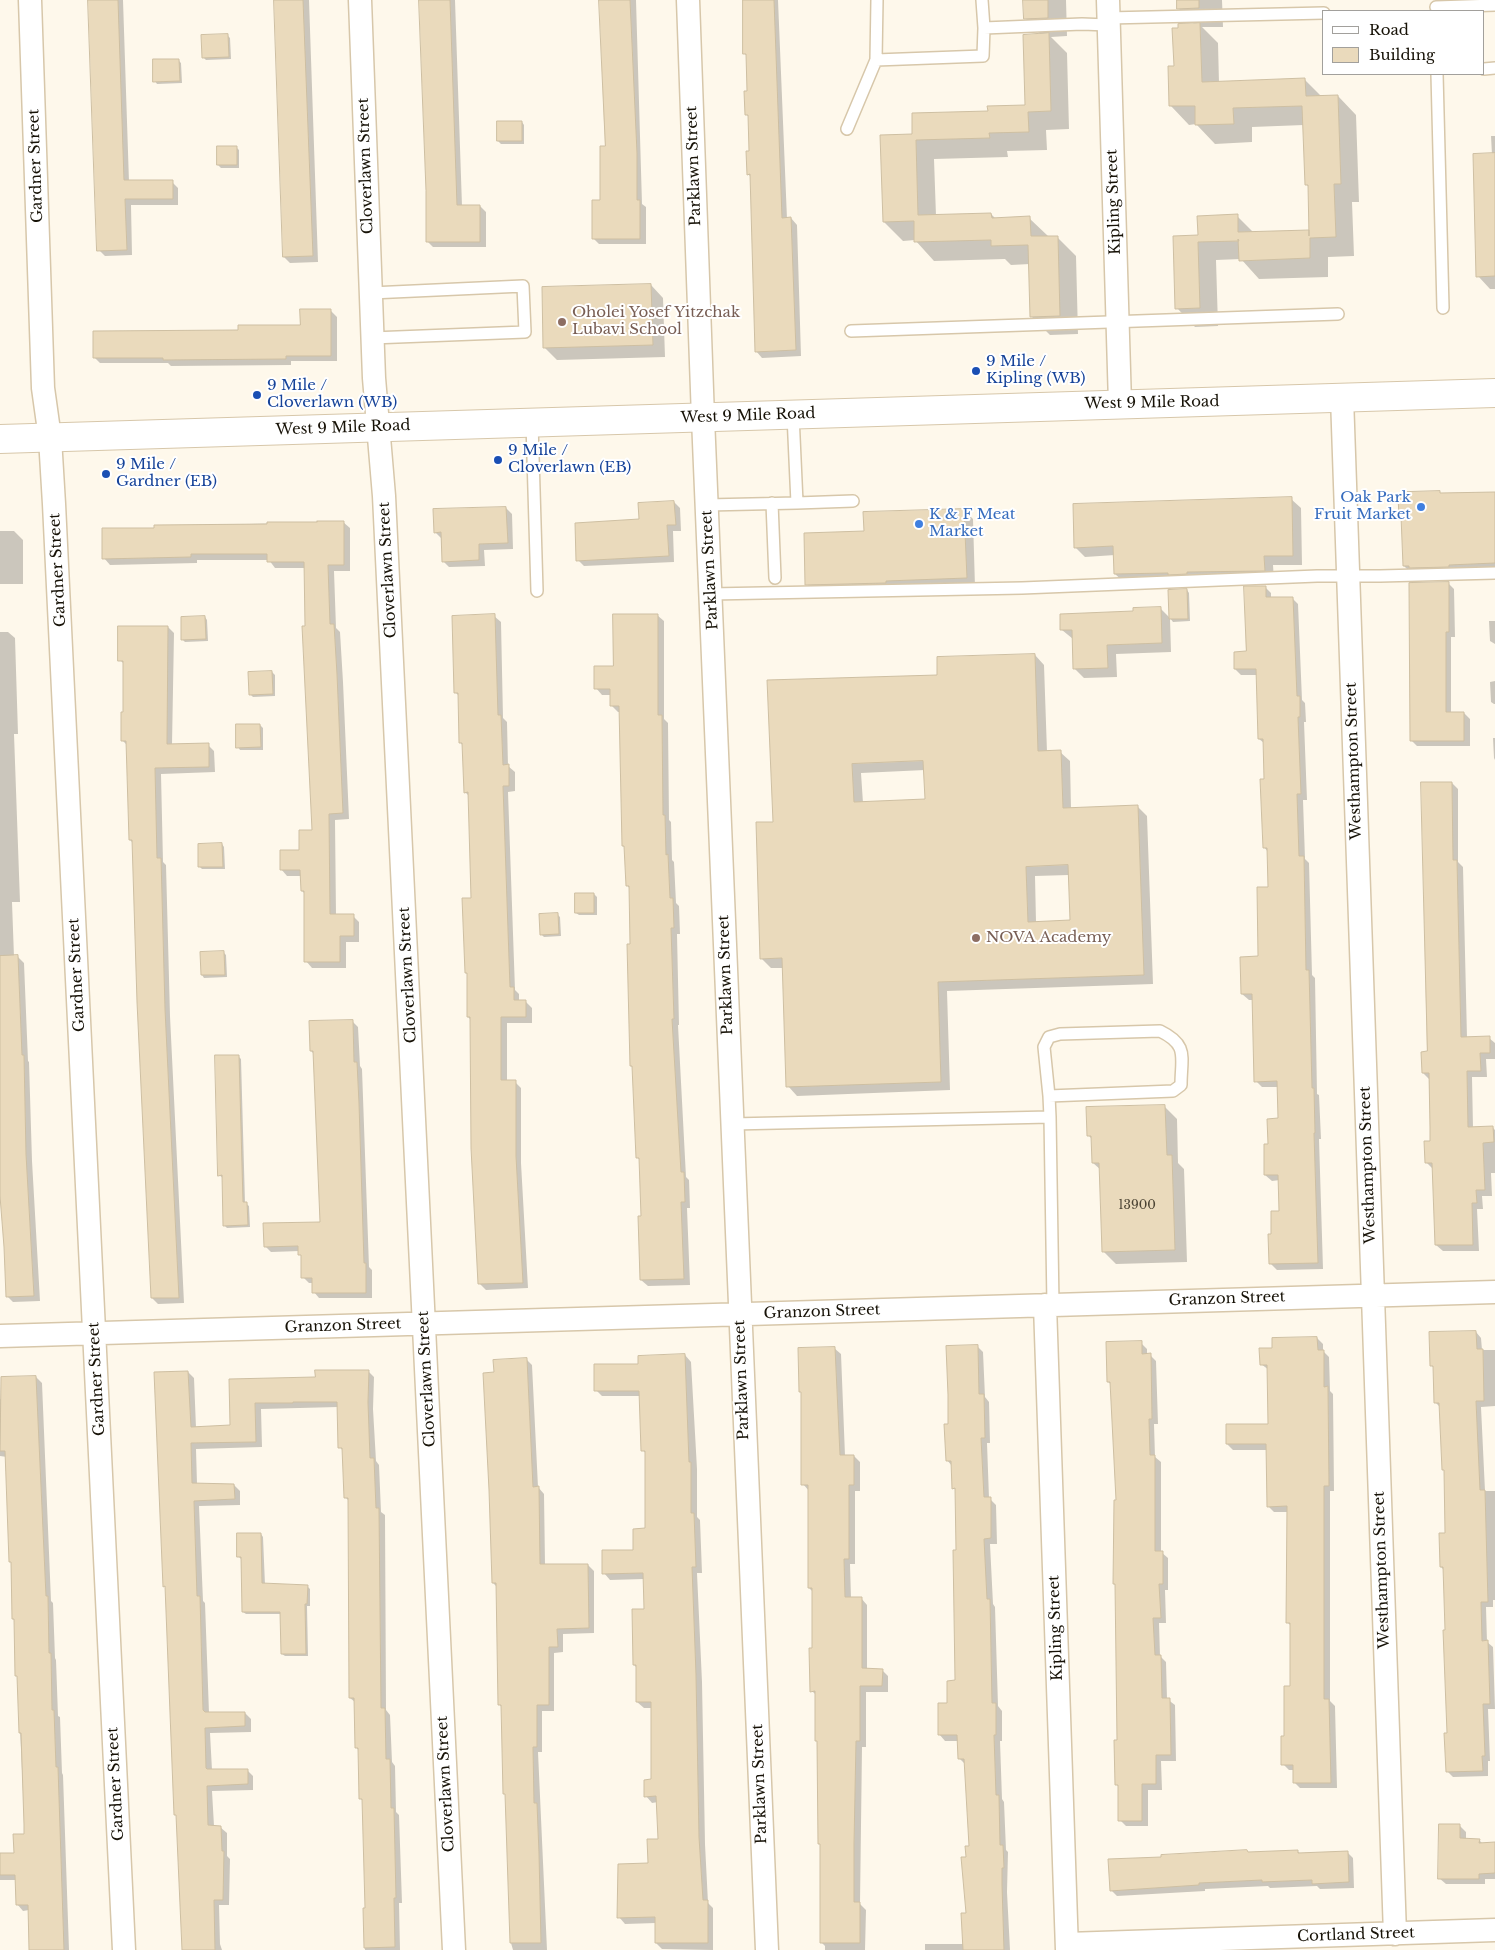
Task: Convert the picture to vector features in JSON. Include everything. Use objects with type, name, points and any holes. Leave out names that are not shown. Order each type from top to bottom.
[{"type":"main road","name":"West 9 Mile Road","points":[[0,439],[1495,393]]},
{"type":"street","name":"Gardner Street","points":[[30,0],[43,388],[50,438],[124,1950]]},
{"type":"street","name":"Cloverlawn Street","points":[[360,0],[372,338],[384,496],[454,1950]]},
{"type":"street","name":"Parklawn Street","points":[[688,0],[703,418],[767,1950]]},
{"type":"street","name":"Kipling Street","points":[[1108,14],[1120,404]]},
{"type":"street","name":"Westhampton Street","points":[[1342,397],[1394,1934]]},
{"type":"street","name":"Granzon Street","points":[[0,1336],[1495,1292]]},
{"type":"street","name":"Kipling Street","points":[[1049,1305],[1067,1947]]},
{"type":"street","name":"Cortland Street","points":[[1067,1947],[1495,1930]]},
{"type":"lane","points":[[847,129],[876,60],[877,0]]},
{"type":"lane","points":[[876,60],[983,56],[982,0]]},
{"type":"lane","points":[[1436,6],[1495,5]]},
{"type":"lane","points":[[984,28],[1082,24],[1108,14],[1322,13]]},
{"type":"lane","points":[[1437,75],[1443,308]]},
{"type":"lane","points":[[370,293],[523,286],[525,332],[372,338]]},
{"type":"lane","points":[[850,330],[1338,314]]},
{"type":"lane","points":[[793,414],[797,502]]},
{"type":"lane","points":[[532,423],[537,591]]},
{"type":"lane","points":[[707,505],[853,501]]},
{"type":"lane","points":[[772,503],[775,578]]},
{"type":"lane","points":[[711,594],[1022,588],[1348,576],[1495,573]]},
{"type":"lane","points":[[1049,1096],[1173,1091],[1181,1085],[1181,1048],[1174,1038],[1160,1031],[1060,1034],[1049,1037],[1044,1047],[1050,1117],[1049,1305]]},
{"type":"lane","points":[[732,1124],[1050,1117]]},
{"type":"building","points":[[88,0],[118,0],[124,180],[173,180],[173,199],[125,199],[127,250],[97,251]]},
{"type":"building","points":[[274,0],[303,0],[313,256],[283,257]]},
{"type":"building","points":[[419,0],[450,0],[457,205],[480,205],[480,242],[426,242]]},
{"type":"building","points":[[599,0],[630,0],[637,153],[637,200],[640,200],[640,239],[592,239],[592,200],[600,200],[600,146],[605,146]]},
{"type":"building","points":[[743,0],[774,0],[782,218],[791,217],[796,350],[755,352],[750,174],[747,175],[746,151],[749,151],[748,115],[745,115],[744,91],[747,91],[746,54],[743,54]]},
{"type":"building","points":[[1023,0],[1048,0],[1048,18],[1024,19]]},
{"type":"building","points":[[1177,0],[1199,0],[1199,8],[1177,9]]},
{"type":"building","points":[[1200,23],[1202,82],[1305,78],[1306,96],[1338,95],[1341,184],[1334,184],[1336,237],[1310,238],[1310,258],[1239,261],[1238,241],[1198,242],[1200,308],[1175,309],[1173,236],[1198,235],[1197,216],[1238,214],[1238,232],[1309,230],[1308,185],[1305,185],[1302,106],[1233,108],[1234,124],[1195,125],[1195,106],[1169,106],[1168,66],[1174,66],[1172,28],[1178,28],[1178,24]]},
{"type":"building","points":[[1049,33],[1051,111],[1028,112],[1029,132],[989,133],[990,138],[916,140],[918,215],[991,213],[992,218],[1030,216],[1031,236],[1058,236],[1060,316],[1030,317],[1028,245],[991,246],[991,240],[914,242],[914,221],[883,222],[880,135],[912,134],[912,113],[988,111],[987,106],[1025,105],[1023,35]]},
{"type":"building","points":[[228,34],[229,57],[202,58],[201,35]]},
{"type":"building","points":[[153,59],[179,59],[180,81],[153,82]]},
{"type":"building","points":[[497,121],[522,121],[522,141],[497,141]]},
{"type":"building","points":[[217,146],[237,146],[237,165],[217,165]]},
{"type":"building","points":[[1495,153],[1495,276],[1476,277],[1473,154]]},
{"type":"building","points":[[651,284],[653,345],[543,348],[542,287]]},
{"type":"building","points":[[300,309],[331,309],[331,356],[286,356],[286,359],[163,360],[163,358],[93,358],[93,331],[238,330],[238,325],[300,325]]},
{"type":"building","points":[[1440,491],[1440,493],[1495,492],[1495,563],[1449,565],[1449,567],[1409,568],[1409,566],[1403,566],[1401,516],[1399,516],[1398,497],[1403,492]]},
{"type":"building","points":[[1292,497],[1293,556],[1264,556],[1265,571],[1187,572],[1187,574],[1168,575],[1168,573],[1114,574],[1113,546],[1074,548],[1073,504]]},
{"type":"building","points":[[674,501],[676,525],[667,525],[669,556],[576,561],[575,523],[639,519],[638,503]]},
{"type":"building","points":[[506,507],[508,543],[479,544],[479,560],[442,562],[441,532],[434,533],[433,509]]},
{"type":"building","points":[[964,509],[967,578],[805,585],[804,533],[864,531],[863,512]]},
{"type":"building","points":[[344,521],[344,565],[328,565],[330,624],[334,624],[343,813],[329,814],[330,914],[354,914],[354,936],[340,936],[340,962],[304,962],[304,891],[301,891],[300,870],[280,870],[280,850],[299,850],[299,830],[312,830],[302,626],[305,626],[304,562],[267,562],[267,554],[191,554],[191,557],[102,559],[102,528],[154,528],[154,525],[267,524],[267,522]]},
{"type":"building","points":[[1449,582],[1449,632],[1446,632],[1446,712],[1464,712],[1464,741],[1410,741],[1409,583]]},
{"type":"building","points":[[1244,586],[1266,586],[1266,597],[1293,597],[1297,696],[1300,696],[1300,717],[1298,717],[1301,794],[1297,794],[1299,856],[1304,856],[1306,970],[1309,970],[1312,1088],[1314,1088],[1318,1263],[1269,1264],[1268,1234],[1271,1234],[1271,1211],[1279,1211],[1278,1175],[1264,1175],[1264,1144],[1268,1144],[1267,1119],[1278,1118],[1277,1081],[1254,1082],[1252,994],[1241,994],[1240,957],[1258,956],[1257,887],[1268,887],[1267,848],[1263,848],[1260,779],[1264,779],[1263,739],[1258,739],[1256,669],[1234,669],[1234,652],[1246,651]]},
{"type":"building","points":[[1187,589],[1188,619],[1169,619],[1168,590]]},
{"type":"building","points":[[1161,607],[1162,643],[1107,645],[1108,668],[1073,669],[1072,630],[1060,630],[1060,614],[1133,611],[1133,608]]},
{"type":"building","points":[[495,614],[498,715],[501,715],[503,765],[509,764],[509,786],[503,786],[510,987],[514,987],[514,1000],[526,1000],[526,1017],[501,1017],[501,1080],[516,1080],[516,1156],[523,1283],[478,1284],[471,1148],[470,1017],[467,1017],[467,973],[465,973],[462,898],[471,898],[468,792],[464,793],[462,743],[459,743],[458,693],[454,693],[452,616]]},
{"type":"building","points":[[613,614],[658,614],[658,715],[662,715],[663,815],[665,815],[670,898],[673,898],[674,928],[671,928],[674,1019],[672,1019],[681,1172],[684,1172],[685,1202],[681,1202],[684,1279],[640,1280],[638,1216],[641,1216],[639,1158],[636,1158],[632,1066],[630,1066],[627,944],[630,944],[629,886],[626,886],[624,846],[622,846],[619,706],[610,706],[610,689],[594,689],[594,666],[613,666]]},
{"type":"building","points":[[205,616],[206,639],[181,640],[181,617]]},
{"type":"building","points":[[118,626],[168,626],[167,744],[209,743],[209,767],[155,768],[157,858],[161,858],[165,1009],[179,1298],[151,1298],[137,1002],[132,840],[129,840],[126,741],[121,741],[123,661],[118,661]]},
{"type":"building","points":[[1035,654],[1038,751],[1061,750],[1063,808],[1138,805],[1144,975],[938,982],[941,1082],[786,1087],[782,958],[760,959],[756,822],[773,822],[767,680],[937,675],[937,657]],"holes":[[[923,761],[925,799],[854,802],[852,764]],[[1068,865],[1070,920],[1028,922],[1026,867]]]},
{"type":"building","points":[[272,671],[273,694],[249,695],[248,672]]},
{"type":"building","points":[[236,724],[260,724],[261,747],[236,748]]},
{"type":"building","points":[[1421,782],[1452,782],[1453,860],[1457,860],[1461,1037],[1490,1036],[1490,1053],[1480,1053],[1481,1071],[1467,1071],[1468,1127],[1493,1126],[1494,1142],[1483,1143],[1485,1190],[1476,1190],[1477,1203],[1472,1203],[1473,1245],[1435,1245],[1432,1163],[1425,1163],[1424,1141],[1430,1141],[1430,1128],[1429,1073],[1422,1073],[1421,1052],[1427,1051]]},
{"type":"building","points":[[222,843],[223,867],[198,867],[198,844]]},
{"type":"building","points":[[575,893],[594,893],[594,913],[575,913]]},
{"type":"building","points":[[558,913],[559,934],[540,935],[539,914]]},
{"type":"building","points":[[224,951],[225,975],[201,975],[200,952]]},
{"type":"building","points":[[18,955],[34,1296],[6,1297],[0,1196],[0,956]]},
{"type":"building","points":[[353,1020],[354,1062],[357,1062],[359,1103],[366,1293],[312,1293],[312,1278],[301,1278],[301,1255],[298,1255],[298,1246],[264,1247],[263,1223],[320,1222],[313,1051],[310,1051],[309,1021]]},
{"type":"building","points":[[215,1055],[239,1055],[243,1202],[247,1202],[248,1225],[223,1226],[222,1175],[218,1176]]},
{"type":"building","points":[[1165,1105],[1167,1155],[1172,1155],[1175,1250],[1102,1252],[1099,1163],[1092,1163],[1091,1136],[1087,1136],[1086,1107]]},
{"type":"building","points":[[1476,1331],[1477,1349],[1483,1349],[1484,1401],[1476,1401],[1480,1490],[1485,1490],[1488,1602],[1481,1602],[1482,1641],[1488,1640],[1490,1704],[1483,1704],[1485,1756],[1482,1756],[1483,1771],[1446,1772],[1444,1733],[1447,1733],[1443,1630],[1445,1630],[1443,1567],[1440,1567],[1439,1533],[1445,1533],[1444,1470],[1442,1470],[1439,1403],[1434,1403],[1433,1366],[1430,1366],[1429,1332]]},
{"type":"building","points":[[1317,1337],[1318,1350],[1324,1350],[1324,1387],[1328,1386],[1329,1486],[1324,1486],[1324,1699],[1329,1699],[1331,1783],[1293,1783],[1293,1765],[1281,1765],[1281,1736],[1284,1736],[1284,1686],[1290,1686],[1290,1623],[1286,1623],[1287,1506],[1267,1507],[1266,1444],[1226,1444],[1226,1424],[1268,1424],[1267,1365],[1260,1365],[1259,1348],[1272,1348],[1272,1338]]},
{"type":"building","points":[[1142,1341],[1142,1354],[1151,1353],[1152,1419],[1149,1419],[1150,1455],[1155,1455],[1155,1551],[1163,1551],[1163,1584],[1159,1584],[1161,1618],[1153,1618],[1155,1655],[1161,1655],[1162,1698],[1170,1698],[1171,1755],[1156,1755],[1156,1784],[1142,1784],[1142,1821],[1118,1821],[1118,1785],[1115,1785],[1114,1740],[1117,1740],[1115,1584],[1113,1584],[1114,1500],[1116,1500],[1110,1382],[1107,1382],[1106,1342]]},
{"type":"building","points":[[978,1345],[979,1394],[984,1394],[985,1438],[981,1438],[984,1497],[991,1497],[991,1538],[984,1539],[987,1599],[990,1599],[992,1703],[996,1703],[996,1735],[994,1735],[996,1795],[999,1795],[1000,1845],[1003,1845],[1004,1950],[963,1950],[961,1913],[966,1913],[961,1857],[966,1857],[965,1846],[969,1846],[964,1759],[958,1759],[957,1735],[938,1735],[938,1703],[947,1703],[947,1681],[955,1680],[953,1550],[956,1550],[955,1488],[952,1489],[951,1461],[946,1461],[944,1424],[948,1424],[948,1395],[946,1346]]},
{"type":"building","points":[[835,1347],[840,1455],[854,1455],[854,1485],[849,1485],[849,1559],[844,1559],[845,1597],[862,1597],[862,1668],[883,1669],[882,1686],[860,1686],[860,1741],[856,1741],[854,1902],[860,1902],[860,1943],[820,1943],[817,1741],[815,1741],[815,1691],[810,1692],[809,1648],[812,1648],[812,1588],[808,1588],[808,1485],[801,1485],[801,1392],[799,1392],[798,1348]]},
{"type":"building","points":[[685,1354],[689,1462],[691,1462],[691,1513],[694,1513],[696,1567],[692,1567],[699,1837],[703,1900],[708,1900],[708,1943],[655,1943],[655,1917],[617,1918],[618,1864],[648,1863],[647,1839],[658,1839],[656,1796],[644,1797],[644,1780],[651,1779],[651,1702],[636,1702],[636,1665],[633,1665],[632,1609],[644,1609],[643,1573],[602,1574],[602,1550],[633,1550],[633,1529],[645,1528],[645,1451],[641,1451],[639,1391],[594,1391],[594,1364],[638,1364],[638,1356]]},
{"type":"building","points":[[527,1358],[533,1487],[539,1486],[540,1564],[588,1564],[589,1628],[557,1629],[558,1647],[549,1647],[549,1705],[537,1705],[537,1747],[533,1747],[534,1803],[537,1803],[541,1943],[510,1943],[501,1705],[498,1705],[496,1583],[492,1583],[483,1373],[494,1372],[493,1360]]},
{"type":"building","points":[[315,1370],[369,1370],[370,1458],[374,1458],[376,1508],[379,1508],[381,1708],[385,1708],[386,1759],[390,1759],[391,1808],[394,1808],[395,1947],[364,1948],[363,1908],[365,1908],[362,1799],[359,1799],[358,1748],[355,1748],[354,1698],[349,1698],[348,1498],[344,1498],[342,1448],[338,1448],[337,1402],[293,1402],[255,1403],[256,1442],[191,1443],[192,1483],[234,1484],[235,1499],[194,1501],[197,1596],[200,1596],[203,1710],[205,1712],[245,1712],[245,1726],[205,1728],[206,1768],[248,1769],[248,1784],[207,1786],[208,1825],[221,1826],[222,1851],[224,1851],[223,1900],[214,1900],[215,1950],[182,1950],[154,1372],[188,1371],[191,1427],[230,1425],[229,1379],[315,1377]]},
{"type":"building","points":[[36,1376],[46,1596],[48,1596],[49,1653],[51,1653],[52,1710],[54,1710],[56,1767],[58,1767],[64,1950],[29,1950],[28,1905],[16,1905],[15,1875],[0,1875],[0,1853],[14,1853],[13,1834],[24,1834],[21,1733],[19,1733],[17,1676],[15,1676],[14,1619],[12,1619],[5,1451],[0,1451],[1,1377]]},
{"type":"building","points":[[237,1533],[261,1533],[262,1583],[308,1585],[307,1604],[305,1604],[306,1654],[281,1654],[280,1612],[242,1612],[241,1557],[237,1557]]},
{"type":"building","points":[[1439,1824],[1460,1824],[1460,1838],[1480,1839],[1479,1843],[1495,1842],[1495,1873],[1479,1874],[1479,1879],[1438,1879]]},
{"type":"building","points":[[1247,1850],[1248,1852],[1298,1850],[1298,1853],[1348,1851],[1349,1882],[1312,1884],[1312,1880],[1262,1882],[1262,1880],[1199,1883],[1199,1885],[1110,1891],[1108,1859]]},
{"type":"place","name":"Oholei Yosef Yitzchak Lubavi School","points":[[562,322]]},
{"type":"place","name":"9 Mile / Kipling (WB)","points":[[976,371]]},
{"type":"place","name":"9 Mile / Cloverlawn (WB)","points":[[257,395]]},
{"type":"place","name":"9 Mile / Cloverlawn (EB)","points":[[498,460]]},
{"type":"place","name":"9 Mile / Gardner (EB)","points":[[106,474]]},
{"type":"place","name":"Oak Park Fruit Market","points":[[1421,507]]},
{"type":"place","name":"K & F Meat Market","points":[[919,524]]},
{"type":"place","name":"NOVA Academy","points":[[976,938]]}]
